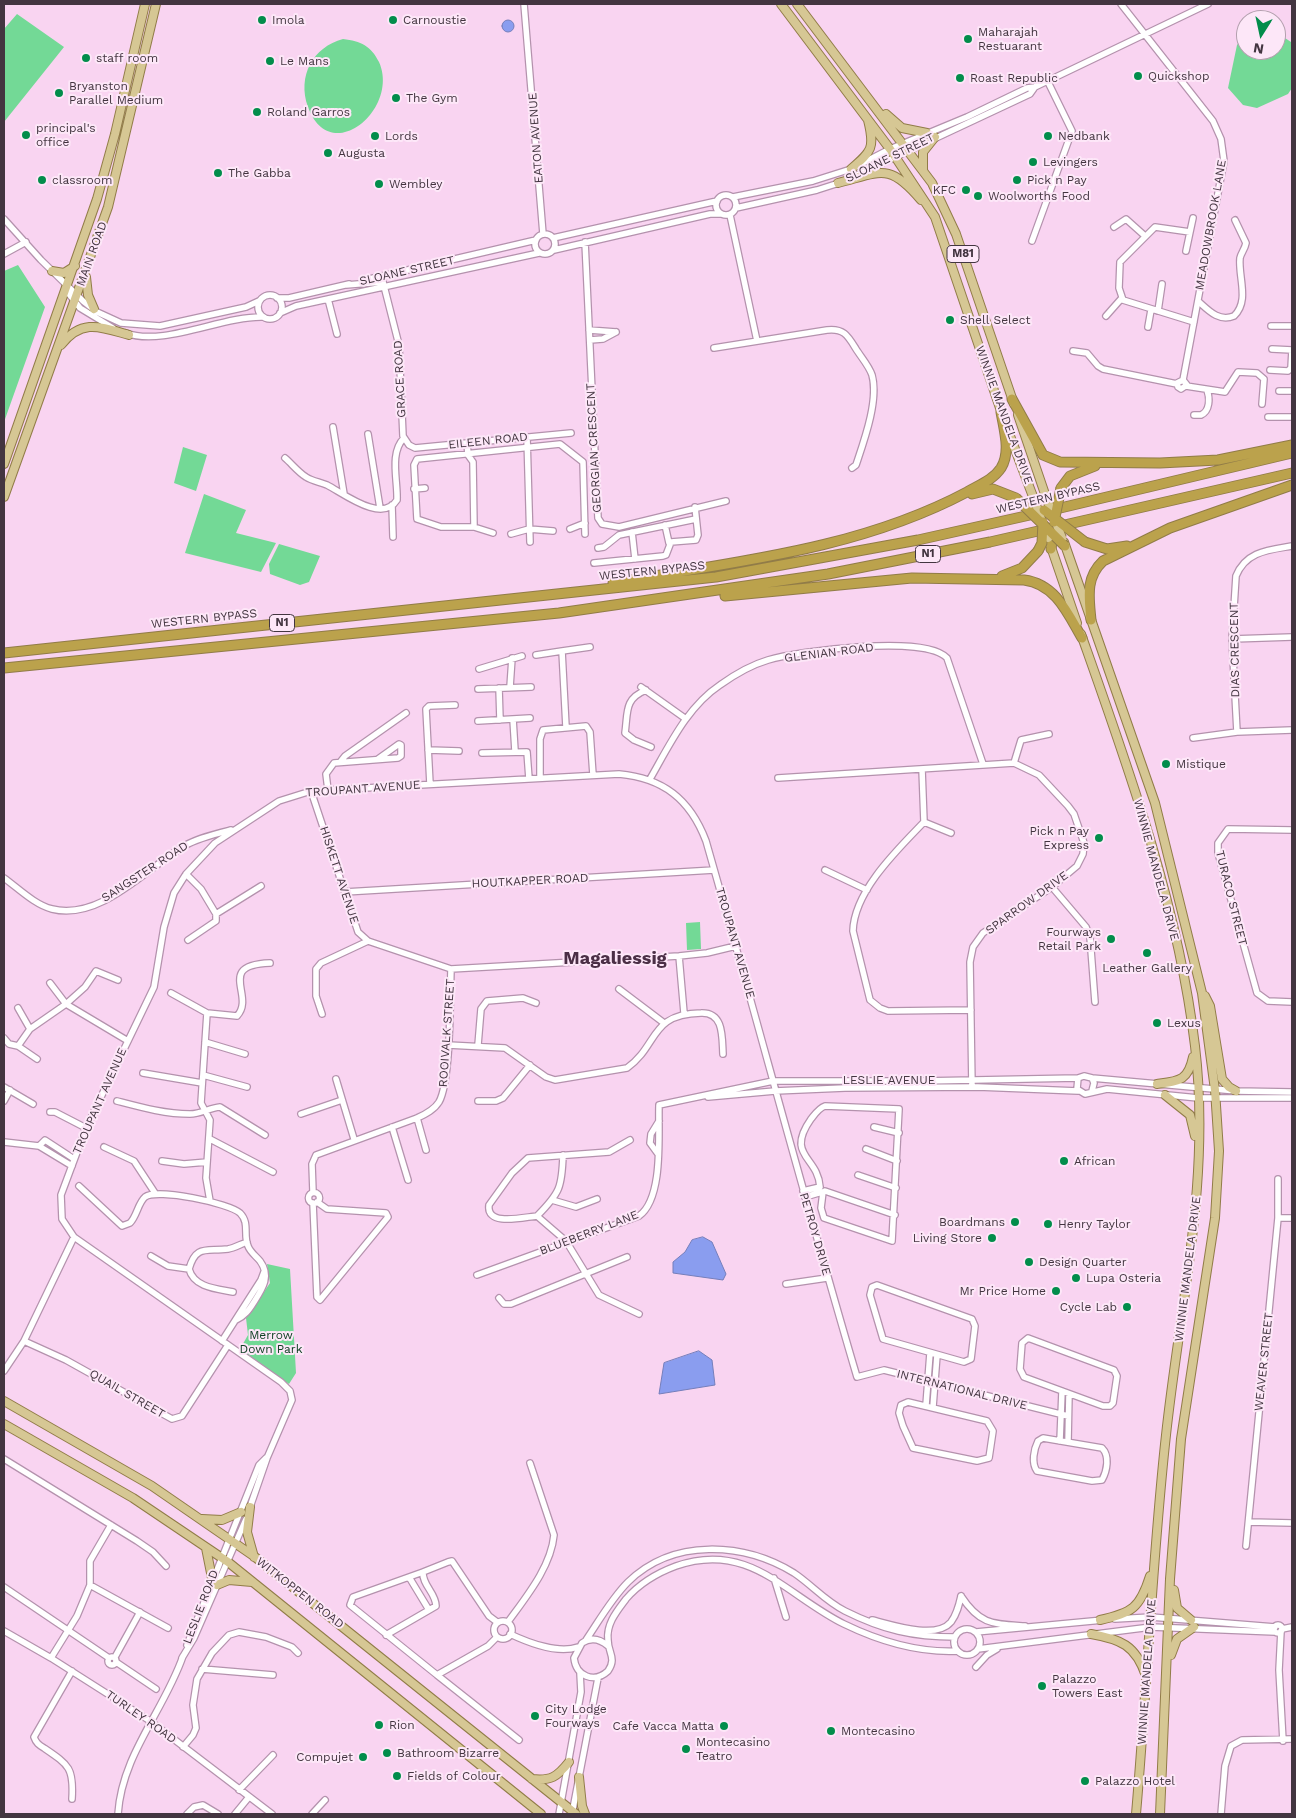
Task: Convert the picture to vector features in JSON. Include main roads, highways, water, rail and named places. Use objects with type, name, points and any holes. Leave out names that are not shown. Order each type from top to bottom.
[{"type":"highway","points":[[1012,400],[1043,456],[1060,462],[1105,463],[1218,460],[1292,445]]},
{"type":"highway","points":[[561,592],[843,541],[915,516],[957,498],[989,480],[1003,465],[1006,447],[1001,412]]},
{"type":"highway","name":"WESTERN BYPASS","points":[[4,653],[561,592],[716,577],[844,554],[1151,488],[1292,453]]},
{"type":"highway","points":[[1051,549],[1061,488],[1070,476],[1078,471],[1105,463]]},
{"type":"highway","name":"N1","points":[[4,668],[559,613],[828,574],[990,542],[1292,473]]},
{"type":"highway","points":[[1091,620],[1089,592],[1093,573],[1103,561],[1140,542],[1205,514],[1292,484]]},
{"type":"highway","points":[[957,498],[993,489],[1016,498],[1065,546]]},
{"type":"highway","points":[[994,579],[1022,568],[1038,551],[1042,543],[1044,491]]},
{"type":"highway","points":[[1032,494],[1044,510],[1085,542],[1107,549],[1140,542]]},
{"type":"highway","points":[[559,613],[912,578],[994,579],[1033,581],[1046,587],[1056,596],[1082,638]]},
{"type":"main road","name":"MAIN ROAD","points":[[4,464],[65,285],[75,266],[106,167],[145,4]]},
{"type":"main road","name":"MAIN ROAD","points":[[4,497],[111,199],[156,4]]},
{"type":"main road","name":"WINNIE MANDELA DRIVE","points":[[781,4],[868,117],[935,216],[1001,412],[1108,708],[1140,806],[1172,926],[1195,1047],[1200,1175],[1184,1311],[1173,1370],[1154,1555],[1147,1680],[1136,1814]]},
{"type":"main road","name":"WINNIE MANDELA DRIVE","points":[[798,4],[932,183],[956,234],[1012,400],[1156,803],[1202,993],[1215,1094],[1219,1151],[1215,1218],[1181,1439],[1170,1579],[1160,1814]]},
{"type":"main road","points":[[865,93],[902,128],[931,135],[923,152],[923,171]]},
{"type":"main road","points":[[851,169],[865,157],[872,145],[873,140],[868,117]]},
{"type":"main road","points":[[838,183],[879,172],[893,174],[912,190],[935,216]]},
{"type":"main road","points":[[52,271],[64,272],[75,266]]},
{"type":"main road","points":[[87,270],[88,295],[94,309]]},
{"type":"main road","points":[[58,349],[72,334],[87,326],[102,327],[129,335]]},
{"type":"main road","points":[[1202,993],[1210,1006],[1222,1080],[1236,1092]]},
{"type":"main road","points":[[1157,1084],[1180,1080],[1188,1074],[1195,1047]]},
{"type":"main road","points":[[1165,1095],[1186,1109],[1193,1120],[1200,1175]]},
{"type":"main road","name":"WITKOPPEN ROAD","points":[[4,1401],[108,1459],[255,1557],[573,1813]]},
{"type":"main road","name":"WITKOPPEN ROAD","points":[[4,1424],[133,1498],[228,1562],[541,1814]]},
{"type":"main road","points":[[250,1508],[248,1536],[255,1557]]},
{"type":"main road","points":[[200,1519],[222,1520],[241,1512]]},
{"type":"main road","points":[[206,1548],[215,1582],[229,1580],[254,1583]]},
{"type":"main road","points":[[1100,1620],[1130,1611],[1142,1600],[1151,1574],[1154,1555]]},
{"type":"main road","points":[[1167,1671],[1177,1639],[1193,1624],[1177,1608],[1170,1579]]},
{"type":"main road","points":[[1091,1634],[1110,1637],[1128,1646],[1140,1661],[1147,1680]]},
{"type":"main road","points":[[532,1779],[546,1780],[556,1777],[569,1762]]},
{"type":"main road","points":[[579,1777],[582,1806],[586,1814]]},
{"type":"main road","points":[[501,1783],[535,1814]]},
{"type":"water","points":[[506,20],[510,20],[514,26],[510,32],[506,32],[502,28],[502,24]]},
{"type":"water","points":[[703,1237],[712,1242],[726,1274],[723,1280],[673,1273],[673,1262],[685,1252],[692,1240]]},
{"type":"water","points":[[699,1351],[712,1360],[715,1385],[659,1394],[664,1363]]},
{"type":"place","name":"Imola","points":[[262,20]]},
{"type":"place","name":"Carnoustie","points":[[393,20]]},
{"type":"place","name":"Maharajah Restuarant","points":[[968,39]]},
{"type":"place","name":"staff room","points":[[86,58]]},
{"type":"place","name":"Le Mans","points":[[270,61]]},
{"type":"place","name":"Quickshop","points":[[1138,76]]},
{"type":"place","name":"Roast Republic","points":[[960,78]]},
{"type":"place","name":"Bryanston Parallel Medium","points":[[59,93]]},
{"type":"place","name":"The Gym","points":[[396,98]]},
{"type":"place","name":"Roland Garros","points":[[257,112]]},
{"type":"place","name":"principal's office","points":[[26,135]]},
{"type":"place","name":"Lords","points":[[375,136]]},
{"type":"place","name":"Nedbank","points":[[1048,136]]},
{"type":"place","name":"Augusta","points":[[328,153]]},
{"type":"place","name":"Levingers","points":[[1033,162]]},
{"type":"place","name":"The Gabba","points":[[218,173]]},
{"type":"place","name":"classroom","points":[[42,180]]},
{"type":"place","name":"Pick n Pay","points":[[1017,180]]},
{"type":"place","name":"Wembley","points":[[379,184]]},
{"type":"place","name":"KFC","points":[[966,190]]},
{"type":"place","name":"Woolworths Food","points":[[978,196]]},
{"type":"place","name":"Shell Select","points":[[950,320]]},
{"type":"place","name":"Mistique","points":[[1166,764]]},
{"type":"place","name":"Pick n Pay Express","points":[[1099,838]]},
{"type":"place","name":"Fourways Retail Park","points":[[1111,939]]},
{"type":"place","name":"Leather Gallery","points":[[1147,953]]},
{"type":"place","name":"Lexus","points":[[1157,1023]]},
{"type":"place","name":"African","points":[[1064,1161]]},
{"type":"place","name":"Boardmans","points":[[1015,1222]]},
{"type":"place","name":"Henry Taylor","points":[[1048,1224]]},
{"type":"place","name":"Living Store","points":[[992,1238]]},
{"type":"place","name":"Design Quarter","points":[[1029,1262]]},
{"type":"place","name":"Lupa Osteria","points":[[1076,1278]]},
{"type":"place","name":"Mr Price Home","points":[[1056,1291]]},
{"type":"place","name":"Cycle Lab","points":[[1127,1307]]},
{"type":"place","name":"Palazzo Towers East","points":[[1042,1686]]},
{"type":"place","name":"City Lodge Fourways","points":[[535,1716]]},
{"type":"place","name":"Rion","points":[[379,1725]]},
{"type":"place","name":"Cafe Vacca Matta","points":[[724,1726]]},
{"type":"place","name":"Montecasino","points":[[831,1731]]},
{"type":"place","name":"Montecasino Teatro","points":[[686,1749]]},
{"type":"place","name":"Bathroom Bizarre","points":[[387,1753]]},
{"type":"place","name":"Compujet","points":[[363,1757]]},
{"type":"place","name":"Fields of Colour","points":[[397,1776]]},
{"type":"place","name":"Palazzo Hotel","points":[[1085,1781]]},
{"type":"district","name":"Magaliessig","points":[[615,959]]},
{"type":"park label","name":"Merrow Down Park","points":[[271,1342]]}]
